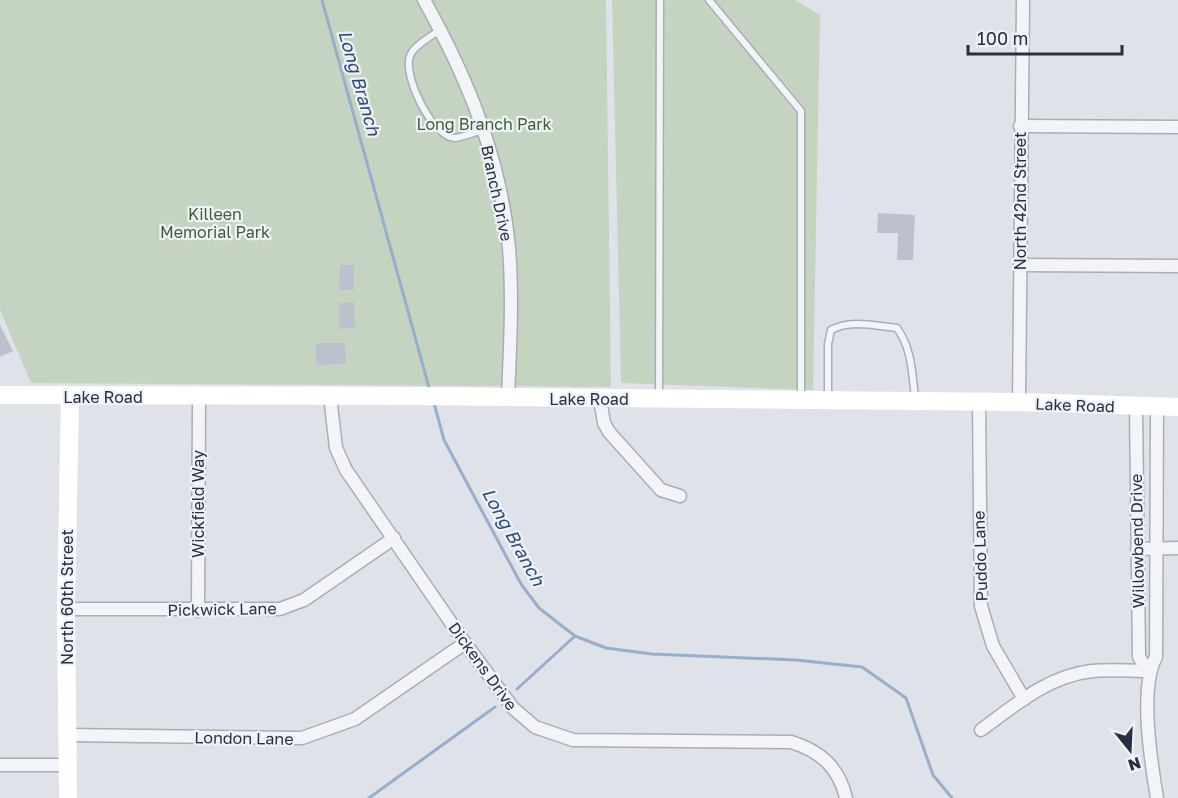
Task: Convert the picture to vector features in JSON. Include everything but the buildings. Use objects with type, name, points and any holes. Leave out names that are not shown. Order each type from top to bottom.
[{"type":"street","name":"Branch Drive","points":[[424,0],[461,69],[483,129],[499,187],[508,246],[511,302],[508,398]]},
{"type":"street","name":"North 42nd Street","points":[[1019,402],[1023,0]]},
{"type":"street","points":[[1020,126],[1178,127]]},
{"type":"street","points":[[1020,265],[1178,266]]},
{"type":"street","name":"Lake Road","points":[[0,395],[199,398],[415,396],[1019,402],[1178,407]]},
{"type":"street","name":"Dickens Drive","points":[[330,396],[336,448],[346,470],[465,644],[524,720],[555,736],[573,740],[791,742],[805,746],[832,766],[843,784],[846,798]]},
{"type":"street","name":"North 60th Street","points":[[68,798],[66,609],[70,397]]},
{"type":"street","name":"Wickfield Way","points":[[198,611],[199,398]]},
{"type":"street","points":[[600,399],[604,423],[609,432],[661,490],[680,496]]},
{"type":"street","name":"Puddo Lane","points":[[979,403],[981,606],[993,646],[1024,699]]},
{"type":"street","name":"Willowbend Drive","points":[[1136,407],[1139,657],[1148,671]]},
{"type":"street","name":"Willowbend Drive","points":[[1157,407],[1156,657],[1148,671],[1149,746],[1157,798]]},
{"type":"street","name":"Pickwick Lane","points":[[66,609],[198,611],[280,609],[304,600],[394,538]]},
{"type":"street","points":[[1137,549],[1178,548]]},
{"type":"street","name":"London Lane","points":[[68,735],[302,738],[355,719],[465,644]]},
{"type":"street","points":[[981,730],[1055,680],[1081,673],[1148,671]]},
{"type":"street","points":[[0,765],[68,765]]},
{"type":"lane","points":[[658,399],[660,0]]},
{"type":"lane","points":[[709,0],[801,111],[801,401]]},
{"type":"lane","points":[[440,29],[411,53],[408,63],[429,120],[440,132],[454,138],[483,129]]},
{"type":"lane","points":[[828,401],[828,344],[831,330],[841,325],[862,324],[897,328],[902,335],[909,346],[916,402]]},
{"type":"green space","points":[[0,0],[606,0],[611,387],[31,383],[0,310]]},
{"type":"green space","points":[[612,0],[795,0],[820,15],[813,390],[621,383]]},
{"type":"waterway","name":"Long Branch","points":[[322,0],[430,391]]},
{"type":"waterway","name":"Long Branch","points":[[434,403],[444,440],[521,584],[539,608],[575,636],[606,648],[652,654],[796,660],[862,667],[906,698],[933,775],[952,798]]},
{"type":"waterway","points":[[517,689],[575,636]]},
{"type":"waterway","points":[[369,798],[495,707]]},
{"type":"park label","name":"Long Branch Park","points":[[484,124]]},
{"type":"park label","name":"Killeen Memorial Park","points":[[215,223]]}]
